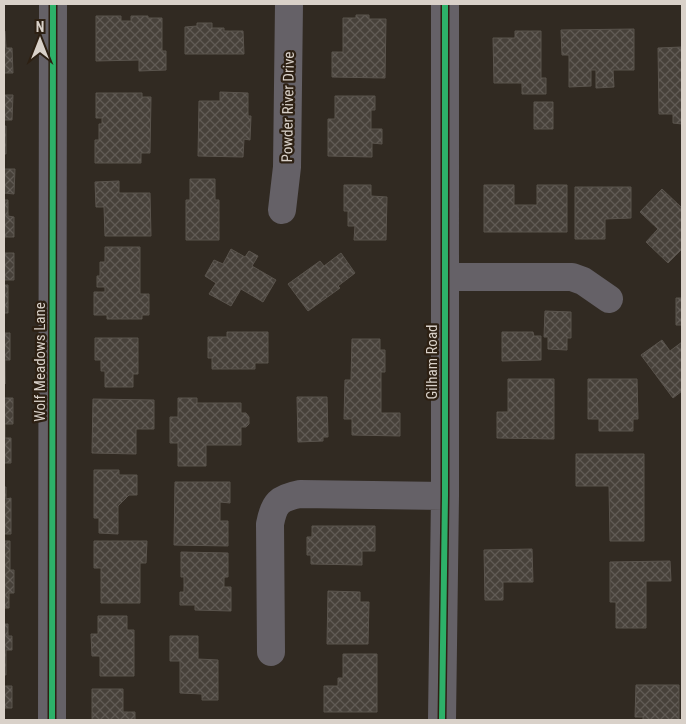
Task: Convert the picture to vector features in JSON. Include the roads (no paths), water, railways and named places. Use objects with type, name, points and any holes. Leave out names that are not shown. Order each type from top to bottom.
[{"type":"street","name":"Wolf Meadows Lane","points":[[52,720],[53,4]]},
{"type":"street","name":"Powder River Drive","points":[[282,210],[287,167],[289,4]]},
{"type":"street","name":"Gilham Road","points":[[442,720],[445,496],[445,4]]},
{"type":"street","points":[[445,277],[572,277],[583,281],[609,299]]},
{"type":"street","points":[[271,652],[270,524],[277,503],[286,496],[300,494],[445,496]]}]
